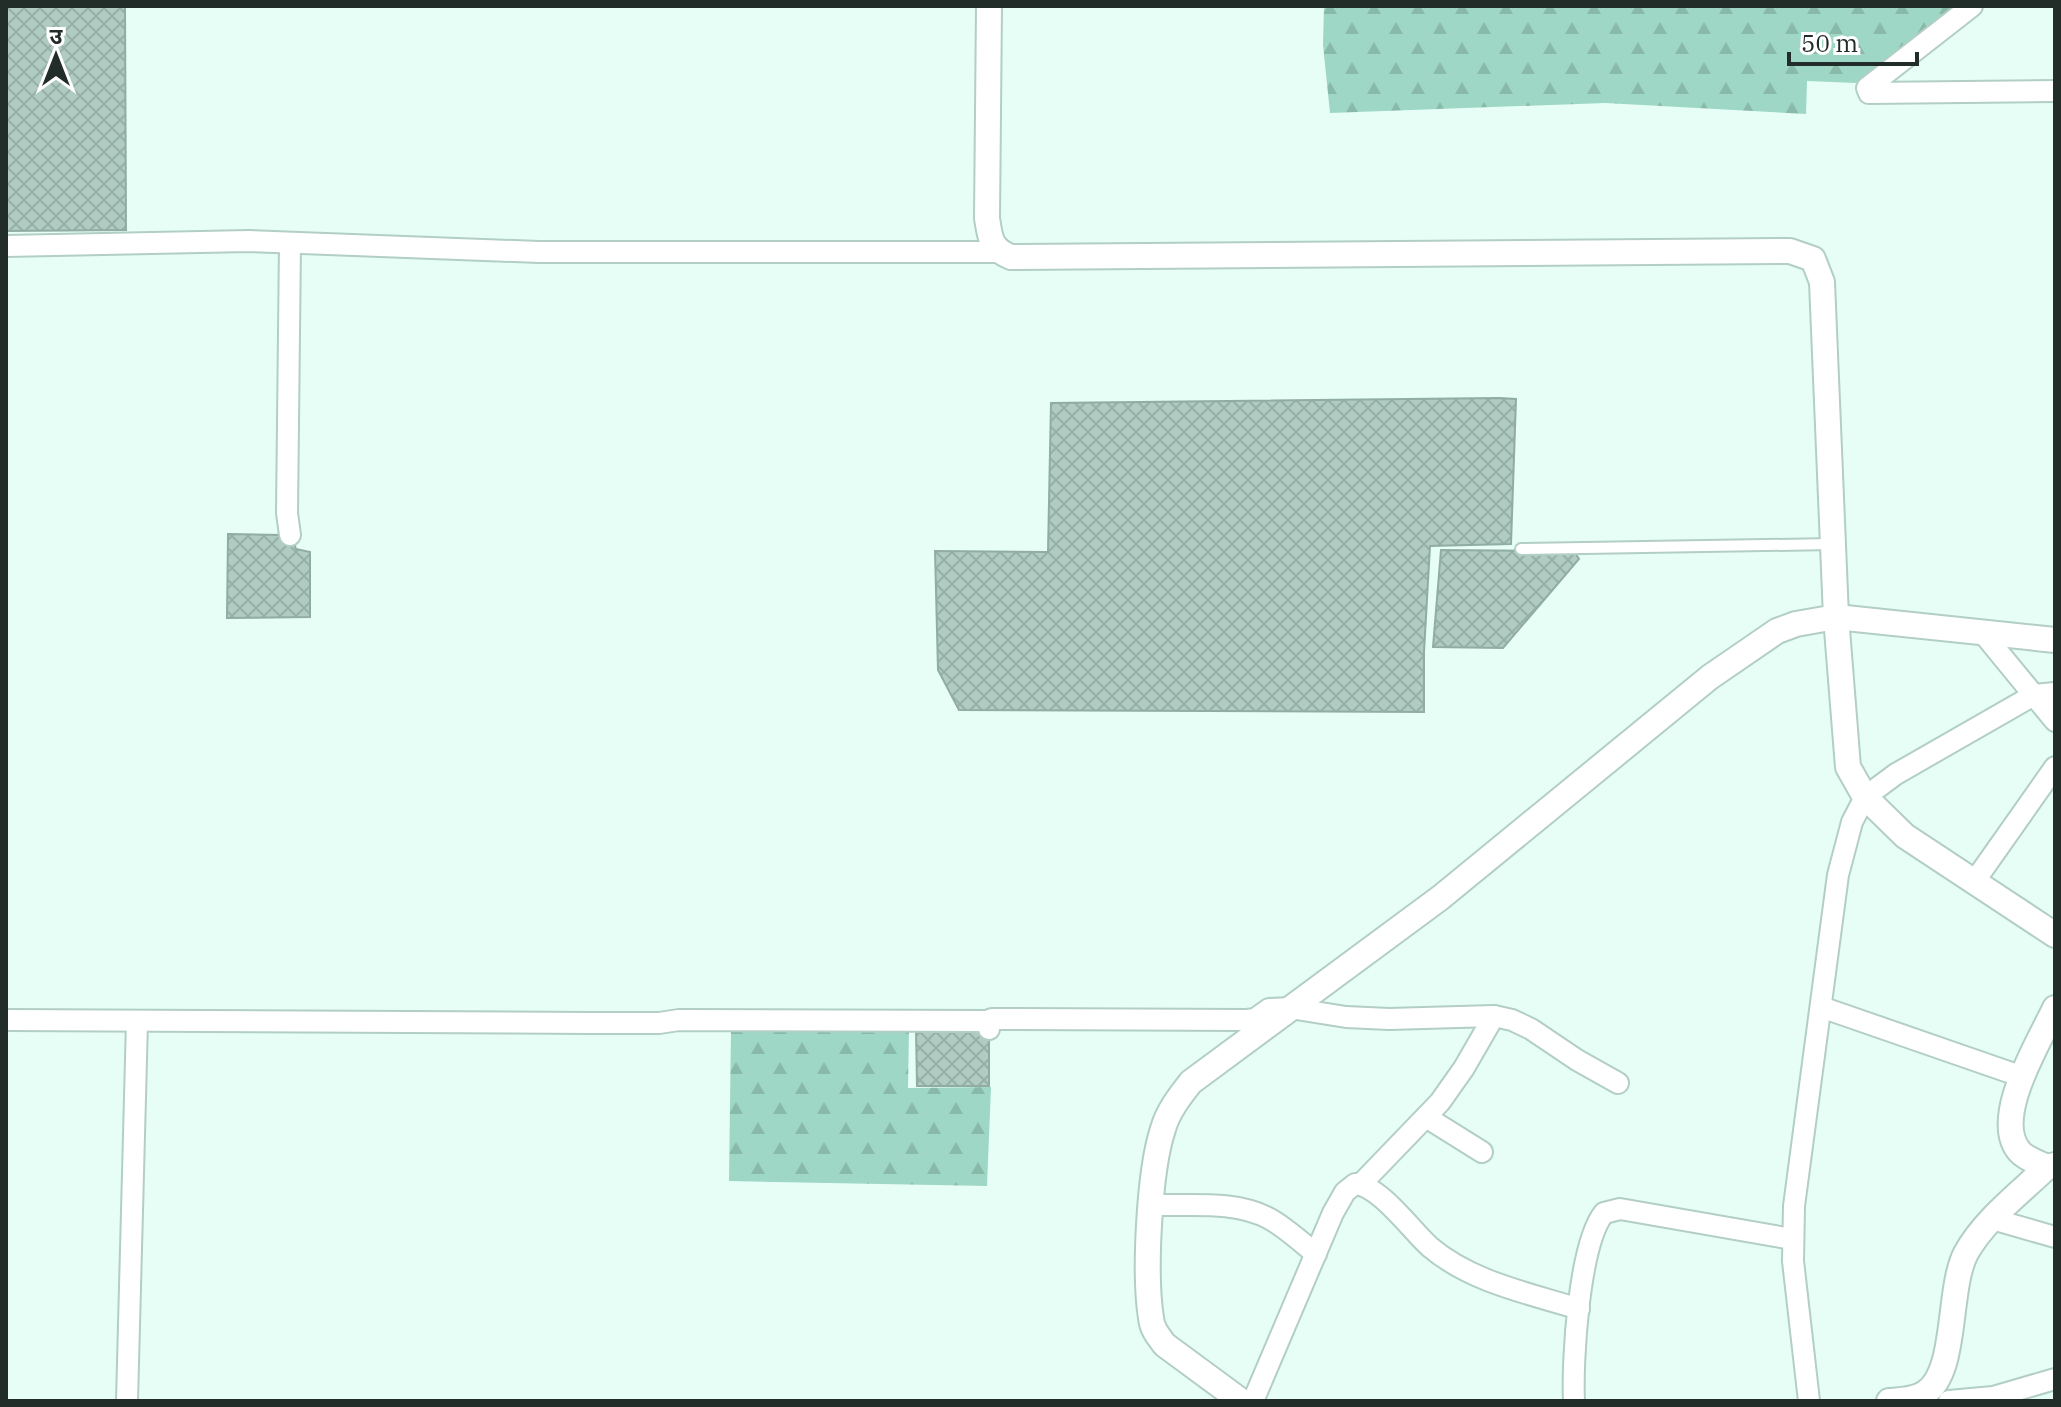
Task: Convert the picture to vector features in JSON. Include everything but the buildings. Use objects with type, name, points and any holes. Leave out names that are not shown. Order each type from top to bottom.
[{"type":"street","points":[[989,6],[987,218],[990,242],[999,252]]},
{"type":"street","points":[[1972,6],[1867,88],[1869,93],[2055,91]]},
{"type":"street","points":[[290,243],[287,305],[287,513],[290,535]]},
{"type":"street","points":[[6,246],[290,243],[539,252],[999,252],[1022,259],[1790,251],[1813,259],[1822,282],[1836,617],[1845,757],[1852,777],[1865,797],[1905,836],[2055,935]]},
{"type":"street","points":[[1241,1401],[1165,1345],[1156,1334],[1151,1320],[1152,1205],[1157,1150],[1174,1104],[1201,1074],[1440,898],[1710,677],[1777,631],[1796,624],[1836,617],[2055,640]]},
{"type":"street","points":[[1982,632],[2055,721]]},
{"type":"street","points":[[1809,1401],[1792,1239],[1800,1156],[1841,861],[1852,822],[1865,797],[1896,774],[2034,695],[2055,693]]},
{"type":"street","points":[[1974,882],[2055,767]]},
{"type":"street","points":[[1821,1007],[2023,1077]]},
{"type":"street","points":[[6,1020],[659,1023],[679,1020],[988,1025],[1081,1018],[1247,1020],[1255,1019],[1269,1009],[1290,1008],[1346,1017],[1494,1016],[1512,1020],[1618,1083]]},
{"type":"street","points":[[1889,1401],[1925,1400],[1939,1376],[1949,1343],[1957,1275],[1967,1252],[1992,1219],[2051,1166],[2021,1154],[2011,1137],[2012,1100],[2055,1008]]},
{"type":"street","points":[[1253,1401],[1339,1200],[1350,1187],[1361,1184],[1426,1117],[1464,1068],[1494,1016]]},
{"type":"street","points":[[127,1401],[137,1021]]},
{"type":"street","points":[[1426,1117],[1482,1152]]},
{"type":"street","points":[[1361,1184],[1370,1188],[1453,1265],[1482,1278],[1579,1309]]},
{"type":"street","points":[[1152,1205],[1223,1207],[1258,1213],[1316,1254]]},
{"type":"street","points":[[1574,1401],[1573,1374],[1579,1309],[1594,1232],[1604,1213],[1612,1210],[1792,1239]]},
{"type":"street","points":[[1992,1219],[2055,1237]]},
{"type":"street","points":[[1949,1401],[1993,1397],[2055,1379]]},
{"type":"lane","points":[[1521,549],[1833,544]]},
{"type":"green space","points":[[1324,6],[1954,6],[1856,83],[1807,81],[1806,114],[1605,103],[1330,113],[1323,45]]},
{"type":"green space","points":[[731,1029],[909,1029],[908,1088],[991,1087],[987,1186],[729,1181]]}]
